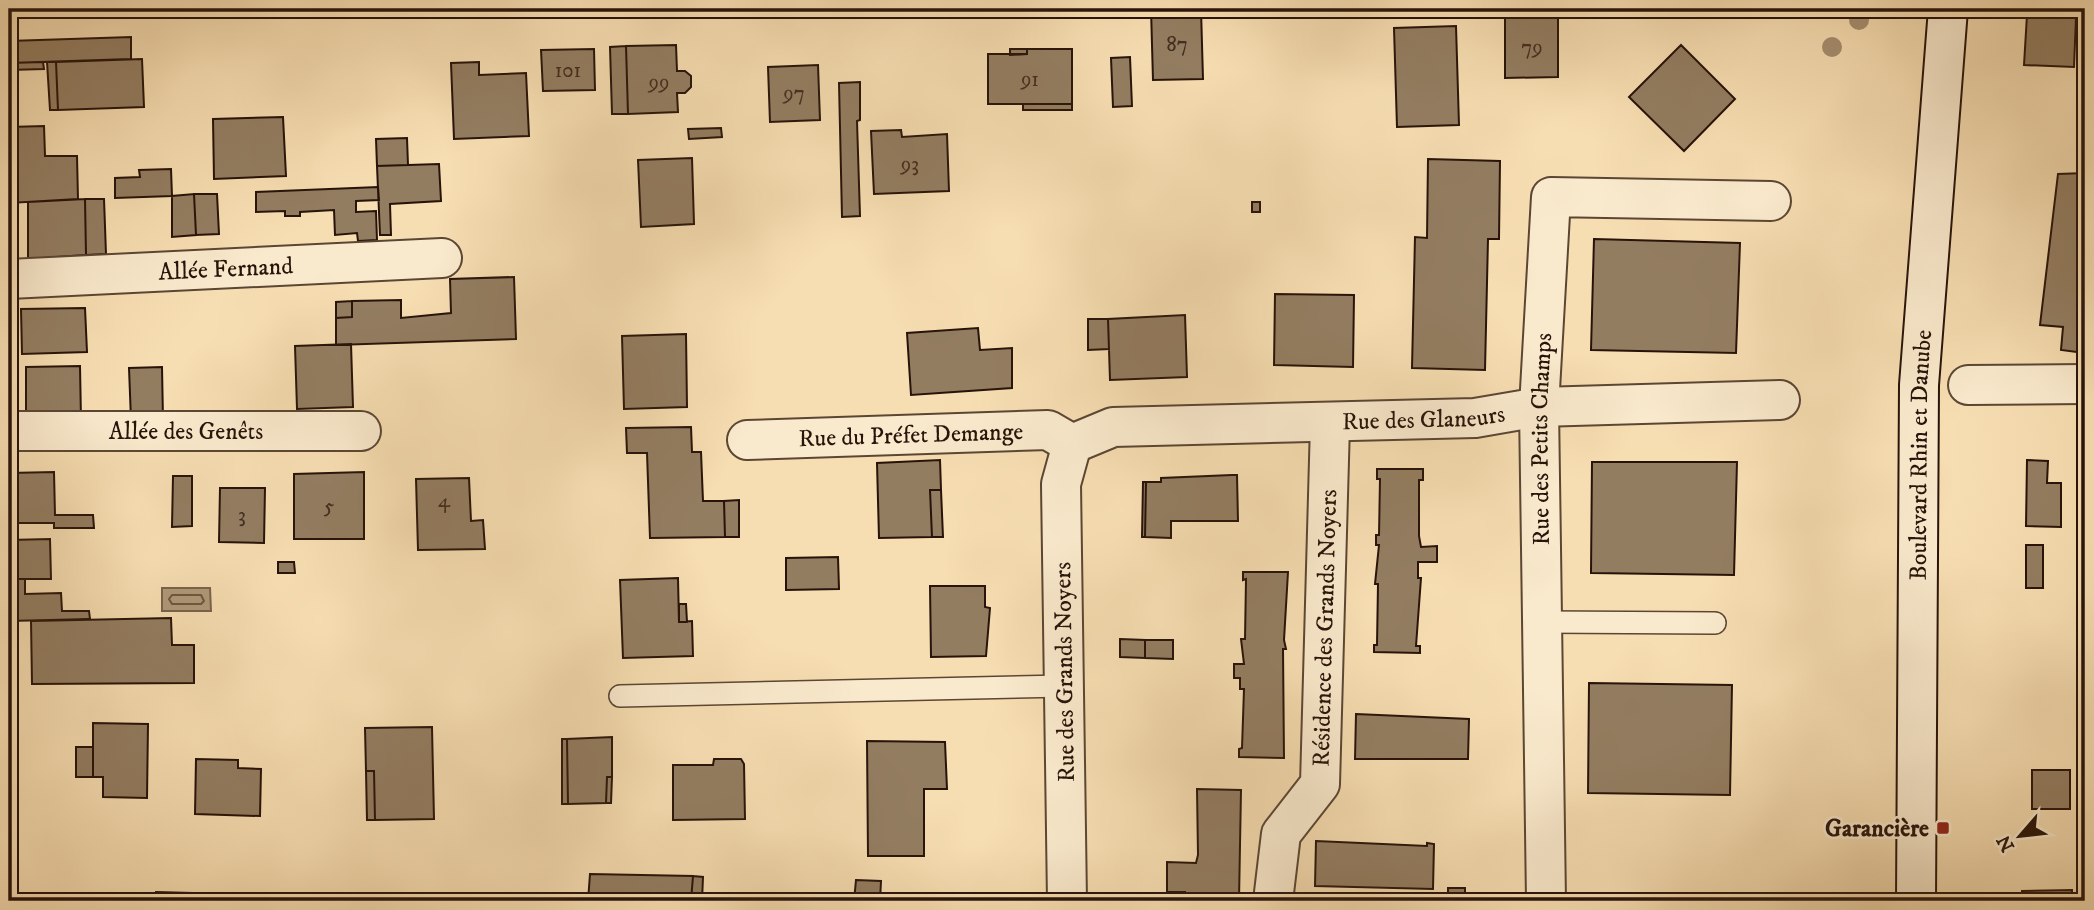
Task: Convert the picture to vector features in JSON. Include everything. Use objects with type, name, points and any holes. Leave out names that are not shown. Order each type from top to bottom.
[{"type":"street","name":"Boulevard Rhin et Danube","points":[[1916,901],[1919,385],[1948,9]]},
{"type":"street","name":"Rue des Petits Champs","points":[[1546,901],[1539,407],[1551,197],[1771,201]]},
{"type":"street","name":"Allée Fernand","points":[[9,279],[442,258]]},
{"type":"street","points":[[1968,385],[2085,384]]},
{"type":"street","name":"Rue des Glaneurs","points":[[1072,444],[1113,428],[1475,418],[1539,407],[1780,400]]},
{"type":"street","name":"Résidence des Grands Noyers","points":[[1273,901],[1281,834],[1320,784],[1330,424]]},
{"type":"street","name":"Rue du Préfet Demange","points":[[747,440],[1048,430],[1072,444]]},
{"type":"street","name":"Allée des Genêts","points":[[9,431],[361,431]]},
{"type":"street","name":"Rue des Grands Noyers","points":[[1067,901],[1061,484],[1072,444]]},
{"type":"lane","points":[[1542,622],[1715,623]]},
{"type":"lane","points":[[620,696],[1064,686]]},
{"type":"water","points":[[162,588],[210,588],[211,611],[162,611]]},
{"type":"building","points":[[1151,9],[1201,9],[1203,79],[1153,80]]},
{"type":"building","points":[[2027,15],[2076,18],[2074,67],[2024,65]]},
{"type":"building","points":[[1505,17],[1558,17],[1558,77],[1505,78]]},
{"type":"building","points":[[1456,26],[1459,125],[1397,127],[1394,28]]},
{"type":"building","points":[[131,37],[131,59],[9,63],[9,41]]},
{"type":"building","points":[[676,45],[677,71],[685,71],[691,76],[691,87],[685,93],[677,93],[678,112],[628,114],[626,46]]},
{"type":"building","points":[[1681,45],[1735,99],[1684,151],[1629,97]]},
{"type":"building","points":[[626,46],[628,114],[612,114],[610,47]]},
{"type":"building","points":[[594,49],[595,90],[543,91],[541,50]]},
{"type":"building","points":[[1010,49],[1027,49],[1027,54],[1010,55]]},
{"type":"building","points":[[1027,49],[1072,49],[1072,104],[988,104],[988,54],[1027,54]]},
{"type":"building","points":[[1130,57],[1132,106],[1113,107],[1111,58]]},
{"type":"building","points":[[142,59],[144,107],[58,110],[56,62]]},
{"type":"building","points":[[43,62],[44,69],[9,70],[9,63]]},
{"type":"building","points":[[47,62],[56,62],[58,110],[50,110]]},
{"type":"building","points":[[479,62],[479,75],[526,73],[529,136],[454,139],[451,63]]},
{"type":"building","points":[[818,65],[820,120],[770,122],[768,67]]},
{"type":"building","points":[[860,82],[860,120],[857,121],[860,216],[842,217],[839,83]]},
{"type":"building","points":[[1023,104],[1072,104],[1072,110],[1023,110]]},
{"type":"building","points":[[283,117],[286,176],[214,179],[213,119]]},
{"type":"building","points":[[44,126],[45,156],[77,156],[78,199],[9,203],[9,127]]},
{"type":"building","points":[[721,128],[722,137],[689,139],[688,129]]},
{"type":"building","points":[[901,130],[902,137],[947,134],[949,191],[874,194],[871,131]]},
{"type":"building","points":[[407,138],[408,165],[377,166],[376,139]]},
{"type":"building","points":[[692,158],[694,224],[641,227],[638,160]]},
{"type":"building","points":[[1428,159],[1500,161],[1499,239],[1488,239],[1485,370],[1412,368],[1415,237],[1427,238]]},
{"type":"building","points":[[439,164],[441,201],[390,204],[391,235],[380,235],[377,166]]},
{"type":"building","points":[[171,169],[172,196],[115,198],[115,178],[140,177],[139,170]]},
{"type":"building","points":[[2085,173],[2085,353],[2061,350],[2063,327],[2040,325],[2058,174]]},
{"type":"building","points":[[378,187],[379,200],[356,201],[356,212],[376,211],[377,240],[358,241],[357,233],[335,235],[334,210],[300,212],[300,216],[285,216],[285,211],[256,212],[256,192]]},
{"type":"building","points":[[194,194],[217,194],[219,234],[196,235]]},
{"type":"building","points":[[194,194],[196,235],[172,237],[172,196]]},
{"type":"building","points":[[85,199],[104,199],[106,254],[86,255]]},
{"type":"building","points":[[85,199],[86,255],[28,259],[28,202]]},
{"type":"building","points":[[1252,202],[1260,202],[1260,212],[1252,212]]},
{"type":"building","points":[[1594,239],[1740,243],[1736,353],[1591,350]]},
{"type":"building","points":[[514,277],[516,339],[336,345],[336,318],[352,317],[352,301],[401,300],[401,318],[451,313],[450,279]]},
{"type":"building","points":[[1275,294],[1354,295],[1353,367],[1274,365]]},
{"type":"building","points":[[352,301],[352,317],[336,318],[336,302]]},
{"type":"building","points":[[85,308],[87,352],[22,354],[21,309]]},
{"type":"building","points":[[1185,315],[1187,377],[1110,380],[1108,319]]},
{"type":"building","points":[[1088,319],[1108,319],[1109,349],[1088,350]]},
{"type":"building","points":[[978,328],[980,350],[1012,348],[1012,388],[911,395],[907,333]]},
{"type":"building","points":[[686,334],[687,407],[624,409],[622,336]]},
{"type":"building","points":[[351,344],[353,407],[297,409],[295,346]]},
{"type":"building","points":[[80,366],[81,420],[26,421],[26,367]]},
{"type":"building","points":[[162,367],[163,419],[131,420],[129,368]]},
{"type":"building","points":[[691,427],[692,452],[701,452],[703,501],[724,501],[725,537],[650,538],[647,453],[627,453],[626,428]]},
{"type":"building","points":[[940,460],[941,490],[930,490],[932,537],[879,538],[877,463]]},
{"type":"building","points":[[2027,460],[2048,461],[2047,483],[2061,483],[2061,527],[2026,526]]},
{"type":"building","points":[[1592,462],[1737,462],[1734,575],[1591,573]]},
{"type":"building","points":[[1377,469],[1423,469],[1423,480],[1419,480],[1419,536],[1421,547],[1437,546],[1437,562],[1418,562],[1418,578],[1421,578],[1416,646],[1420,646],[1420,653],[1374,652],[1374,645],[1377,645],[1378,584],[1375,584],[1379,545],[1376,545],[1376,535],[1379,535],[1380,479],[1377,479]]},
{"type":"building","points":[[54,472],[55,515],[93,515],[94,528],[54,528],[54,523],[9,523],[9,473]]},
{"type":"building","points":[[364,472],[364,539],[294,539],[294,474]]},
{"type":"building","points":[[1237,475],[1238,521],[1171,521],[1171,538],[1145,537],[1146,482],[1161,482],[1161,478]]},
{"type":"building","points":[[173,476],[192,476],[192,526],[172,527]]},
{"type":"building","points":[[469,478],[471,521],[483,520],[485,549],[418,550],[416,479]]},
{"type":"building","points":[[1143,482],[1146,482],[1145,537],[1142,537]]},
{"type":"building","points":[[220,488],[265,488],[264,543],[219,542]]},
{"type":"building","points":[[930,490],[941,490],[943,537],[932,537]]},
{"type":"building","points":[[739,500],[739,537],[725,537],[724,501]]},
{"type":"building","points":[[2077,515],[2085,515],[2085,566],[2077,565]]},
{"type":"building","points":[[50,539],[51,579],[9,579],[9,540]]},
{"type":"building","points":[[2026,545],[2043,545],[2043,588],[2026,588]]},
{"type":"building","points":[[838,557],[839,589],[786,590],[786,558]]},
{"type":"building","points":[[278,562],[294,562],[295,573],[278,573]]},
{"type":"building","points":[[1243,572],[1288,572],[1284,640],[1286,649],[1283,649],[1284,758],[1239,757],[1239,749],[1242,748],[1244,689],[1240,689],[1240,678],[1234,678],[1234,664],[1244,664],[1241,639],[1245,639],[1246,579],[1243,580]]},
{"type":"building","points":[[678,578],[679,622],[692,621],[693,656],[623,658],[620,580]]},
{"type":"building","points":[[9,579],[25,579],[25,594],[61,593],[62,611],[89,611],[90,619],[9,621]]},
{"type":"building","points":[[930,586],[985,586],[985,607],[990,608],[986,656],[931,657]]},
{"type":"building","points":[[679,604],[686,604],[687,622],[679,622]]},
{"type":"building","points":[[171,618],[172,645],[194,645],[194,683],[32,684],[31,621]]},
{"type":"building","points":[[1120,639],[1145,640],[1145,658],[1120,657]]},
{"type":"building","points":[[1145,640],[1173,640],[1173,659],[1145,658]]},
{"type":"building","points":[[1589,683],[1732,685],[1730,795],[1588,793]]},
{"type":"building","points":[[1356,714],[1469,719],[1468,759],[1355,759]]},
{"type":"building","points":[[93,723],[148,724],[147,798],[103,797],[103,777],[93,777]]},
{"type":"building","points":[[432,727],[434,819],[375,820],[374,771],[366,771],[365,728]]},
{"type":"building","points":[[612,737],[612,777],[607,777],[606,803],[568,804],[567,739]]},
{"type":"building","points":[[562,739],[567,739],[568,804],[562,804]]},
{"type":"building","points":[[867,741],[945,742],[947,789],[924,789],[924,856],[868,856]]},
{"type":"building","points":[[76,747],[93,747],[93,777],[76,777]]},
{"type":"building","points":[[196,759],[238,760],[238,768],[261,769],[260,816],[195,814]]},
{"type":"building","points":[[714,759],[741,759],[744,764],[745,819],[673,820],[673,765],[713,765]]},
{"type":"building","points":[[2032,770],[2070,770],[2070,809],[2032,809]]},
{"type":"building","points":[[366,771],[374,771],[375,820],[367,820]]},
{"type":"building","points":[[607,777],[612,777],[611,803],[606,803]]},
{"type":"building","points":[[1197,789],[1241,790],[1239,901],[1195,901],[1195,897],[1185,896],[1185,892],[1167,892],[1167,862],[1196,863]]},
{"type":"building","points":[[1316,841],[1427,846],[1427,843],[1434,844],[1433,889],[1315,886]]},
{"type":"building","points":[[590,874],[693,876],[691,901],[588,901]]},
{"type":"building","points":[[693,876],[703,877],[702,901],[691,901]]},
{"type":"building","points":[[856,880],[881,881],[880,901],[854,901]]},
{"type":"building","points":[[1448,888],[1465,888],[1465,901],[1448,901]]},
{"type":"building","points":[[2072,890],[2072,901],[2022,901],[2022,891]]},
{"type":"building","points":[[156,892],[229,894],[229,901],[155,901]]},
{"type":"building","points":[[1587,900],[1728,901],[1587,901]]},
{"type":"place","name":"Garancière","points":[[1943,828]]}]
